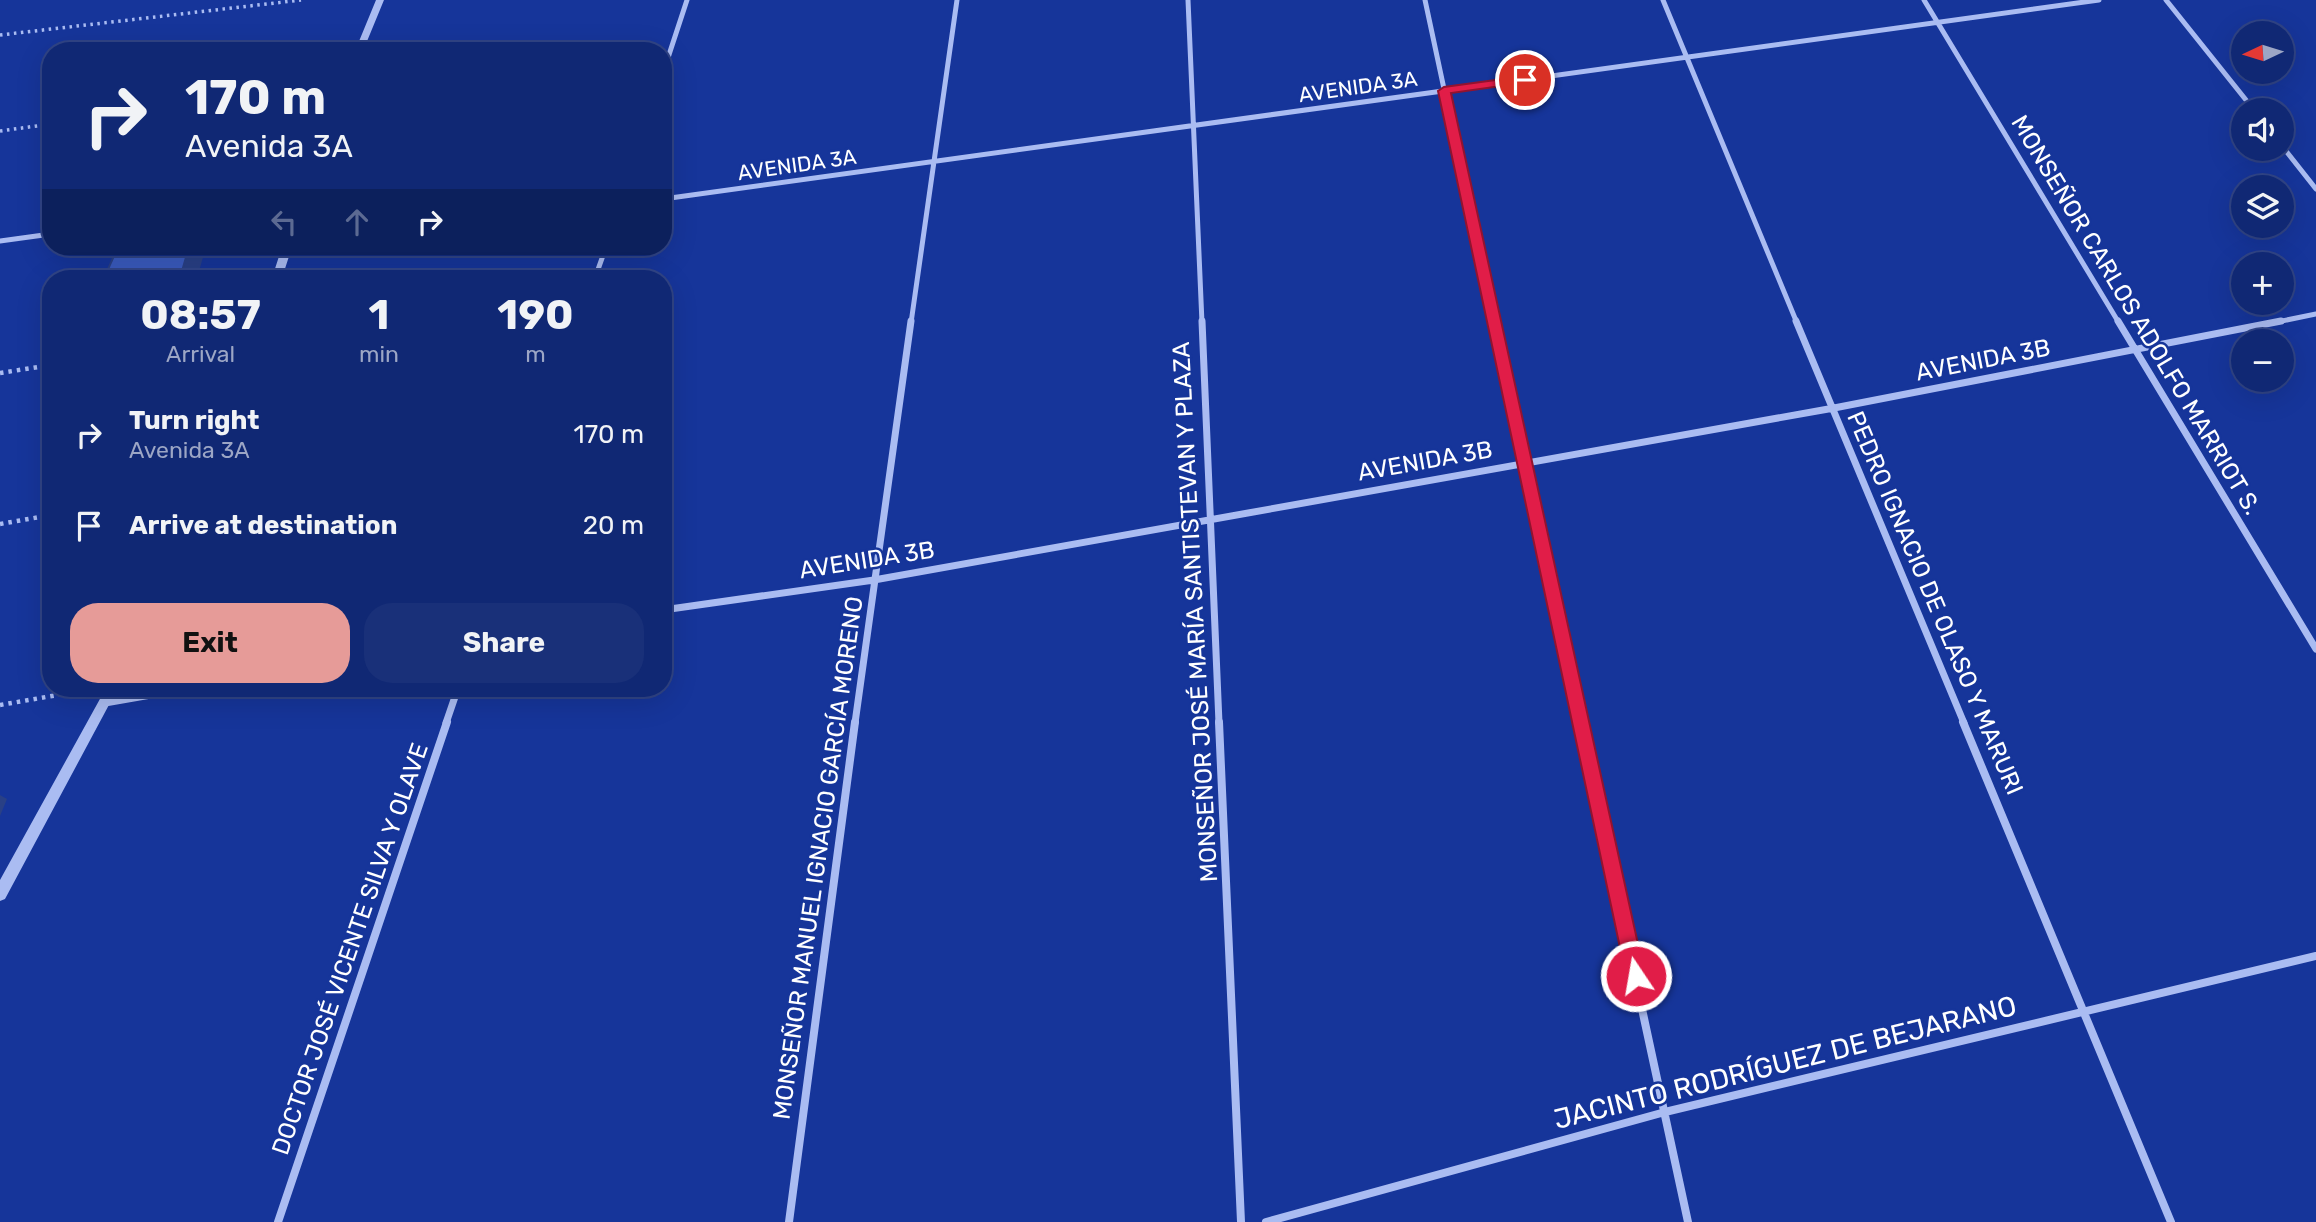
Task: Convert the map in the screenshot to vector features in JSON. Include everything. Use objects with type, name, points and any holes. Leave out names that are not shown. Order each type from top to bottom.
[{"type":"street","points":[[363,42],[380,0]]},
{"type":"street","points":[[672,46],[687,0]]},
{"type":"street","name":"MONSEÑOR MANUEL IGNACIO GARCÍA MORENO","points":[[789,1222],[874,580],[957,0]]},
{"type":"street","name":"MONSEÑOR JOSÉ MARÍA SANTISTEVAN Y PLAZA","points":[[1188,0],[1241,1222]]},
{"type":"street","points":[[1425,0],[1688,1222]]},
{"type":"street","name":"PEDRO IGNACIO DE OLASO Y MARURI","points":[[1663,0],[2171,1222]]},
{"type":"street","name":"MONSEÑOR CARLOS ADOLFO MARRIOT S.","points":[[1924,0],[2316,649]]},
{"type":"street","name":"AVENIDA 3A","points":[[672,198],[2099,0]]},
{"type":"street","points":[[2166,0],[2244,98]]},
{"type":"street","points":[[2294,161],[2316,189]]},
{"type":"street","points":[[0,241],[42,235]]},
{"type":"street","name":"AVENIDA 3B","points":[[672,609],[874,580],[1210,517],[1833,408],[2316,314]]},
{"type":"street","points":[[0,894],[107,697]]},
{"type":"street","points":[[105,703],[139,697]]},
{"type":"street","name":"DOCTOR JOSÉ VICENTE SILVA Y OLAVE","points":[[278,1222],[455,697]]},
{"type":"street","name":"JACINTO RODRÍGUEZ DE BEJARANO","points":[[1266,1222],[1665,1112],[2316,956]]},
{"type":"path","points":[[0,35],[302,0]]},
{"type":"path","points":[[0,131],[42,125]]},
{"type":"path","points":[[0,373],[42,366]]},
{"type":"path","points":[[0,524],[42,517]]},
{"type":"path","points":[[0,705],[46,697]]},
{"type":"building","points":[[114,256],[186,256],[182,270],[108,270]]},
{"type":"route","points":[[1525,80],[1444,91],[1636,976]]}]
